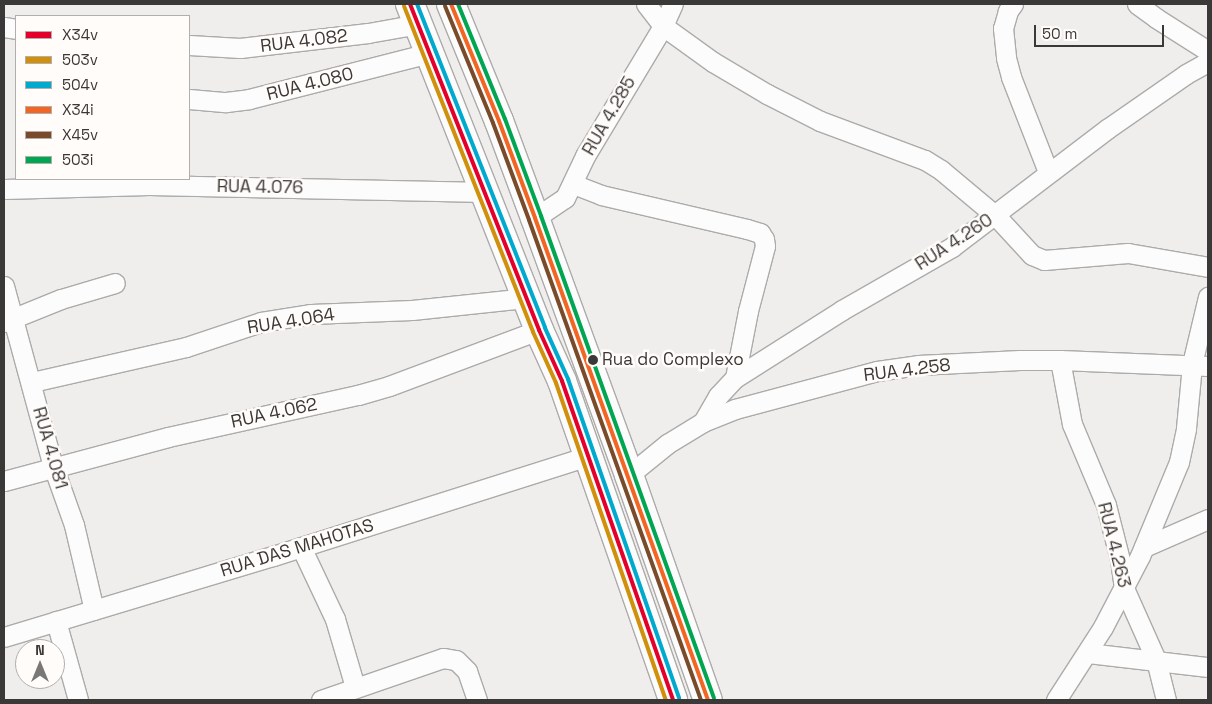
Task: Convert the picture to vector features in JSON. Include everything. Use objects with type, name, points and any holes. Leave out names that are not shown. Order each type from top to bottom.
[{"type":"main road","points":[[450,4],[499,120],[630,475],[708,700]]},
{"type":"main road","points":[[414,14],[539,330],[562,381],[673,700]]},
{"type":"street","points":[[646,4],[663,26],[713,62],[820,121],[925,160],[941,170],[996,216],[1032,255],[1044,260],[1128,253],[1208,267]]},
{"type":"street","name":"RUA 4.285","points":[[535,218],[559,204],[573,184],[590,148],[663,26],[673,4]]},
{"type":"street","points":[[1013,4],[1008,10],[1004,28],[1006,58],[1010,77],[1048,172]]},
{"type":"street","points":[[1137,4],[1208,51]]},
{"type":"street","name":"RUA 4.082","points":[[190,45],[249,47],[368,33],[414,14]]},
{"type":"street","name":"RUA 4.080","points":[[190,98],[226,102],[265,96],[429,53]]},
{"type":"street","name":"RUA 4.260","points":[[703,422],[718,396],[736,378],[842,310],[952,247],[996,216],[1048,172],[1146,101],[1208,62]]},
{"type":"street","points":[[573,184],[602,195],[730,224],[760,233],[764,239],[764,246],[748,311],[736,378]]},
{"type":"street","name":"RUA 4.076","points":[[4,189],[150,185],[486,192]]},
{"type":"street","points":[[8,321],[61,299],[115,283]]},
{"type":"street","name":"RUA 4.081","points":[[4,286],[8,321],[32,382],[53,466],[74,525],[94,610]]},
{"type":"street","points":[[1056,700],[1088,653],[1124,588],[1144,546],[1179,462],[1200,365],[1208,297]]},
{"type":"street","name":"RUA 4.064","points":[[32,382],[186,346],[261,322],[311,314],[412,310],[527,298]]},
{"type":"street","name":"RUA 4.062","points":[[4,481],[53,466],[177,434],[374,391],[539,330]]},
{"type":"street","name":"RUA 4.258","points":[[630,475],[667,444],[703,422],[735,409],[877,371],[918,365],[1060,360],[1200,365]]},
{"type":"street","name":"RUA 4.263","points":[[1060,360],[1072,424],[1106,506],[1120,560],[1124,588],[1156,660],[1166,700]]},
{"type":"street","name":"RUA DAS MAHOTAS","points":[[4,636],[301,547],[589,456]]},
{"type":"street","points":[[1144,546],[1208,519]]},
{"type":"street","points":[[301,547],[335,619],[355,687]]},
{"type":"street","points":[[56,621],[78,700]]},
{"type":"street","points":[[1088,653],[1208,668]]},
{"type":"street","points":[[321,700],[443,658],[456,660],[467,671],[477,700]]},
{"type":"transit line","name":"X34v","points":[[410,4],[539,330],[562,381],[673,700]]},
{"type":"transit line","name":"504v","points":[[417,4],[545,328],[568,379],[679,698]]},
{"type":"transit line","name":"X34i","points":[[451,4],[499,121],[535,218],[708,700]]},
{"type":"transit line","name":"503i","points":[[458,4],[505,119],[541,216],[714,698]]},
{"type":"transit line","name":"503v","points":[[404,6],[533,332],[556,383],[666,700]]},
{"type":"transit line","name":"X45v","points":[[445,6],[493,123],[529,220],[701,700]]},
{"type":"place","name":"Rua do Complexo","points":[[593,360]]}]
